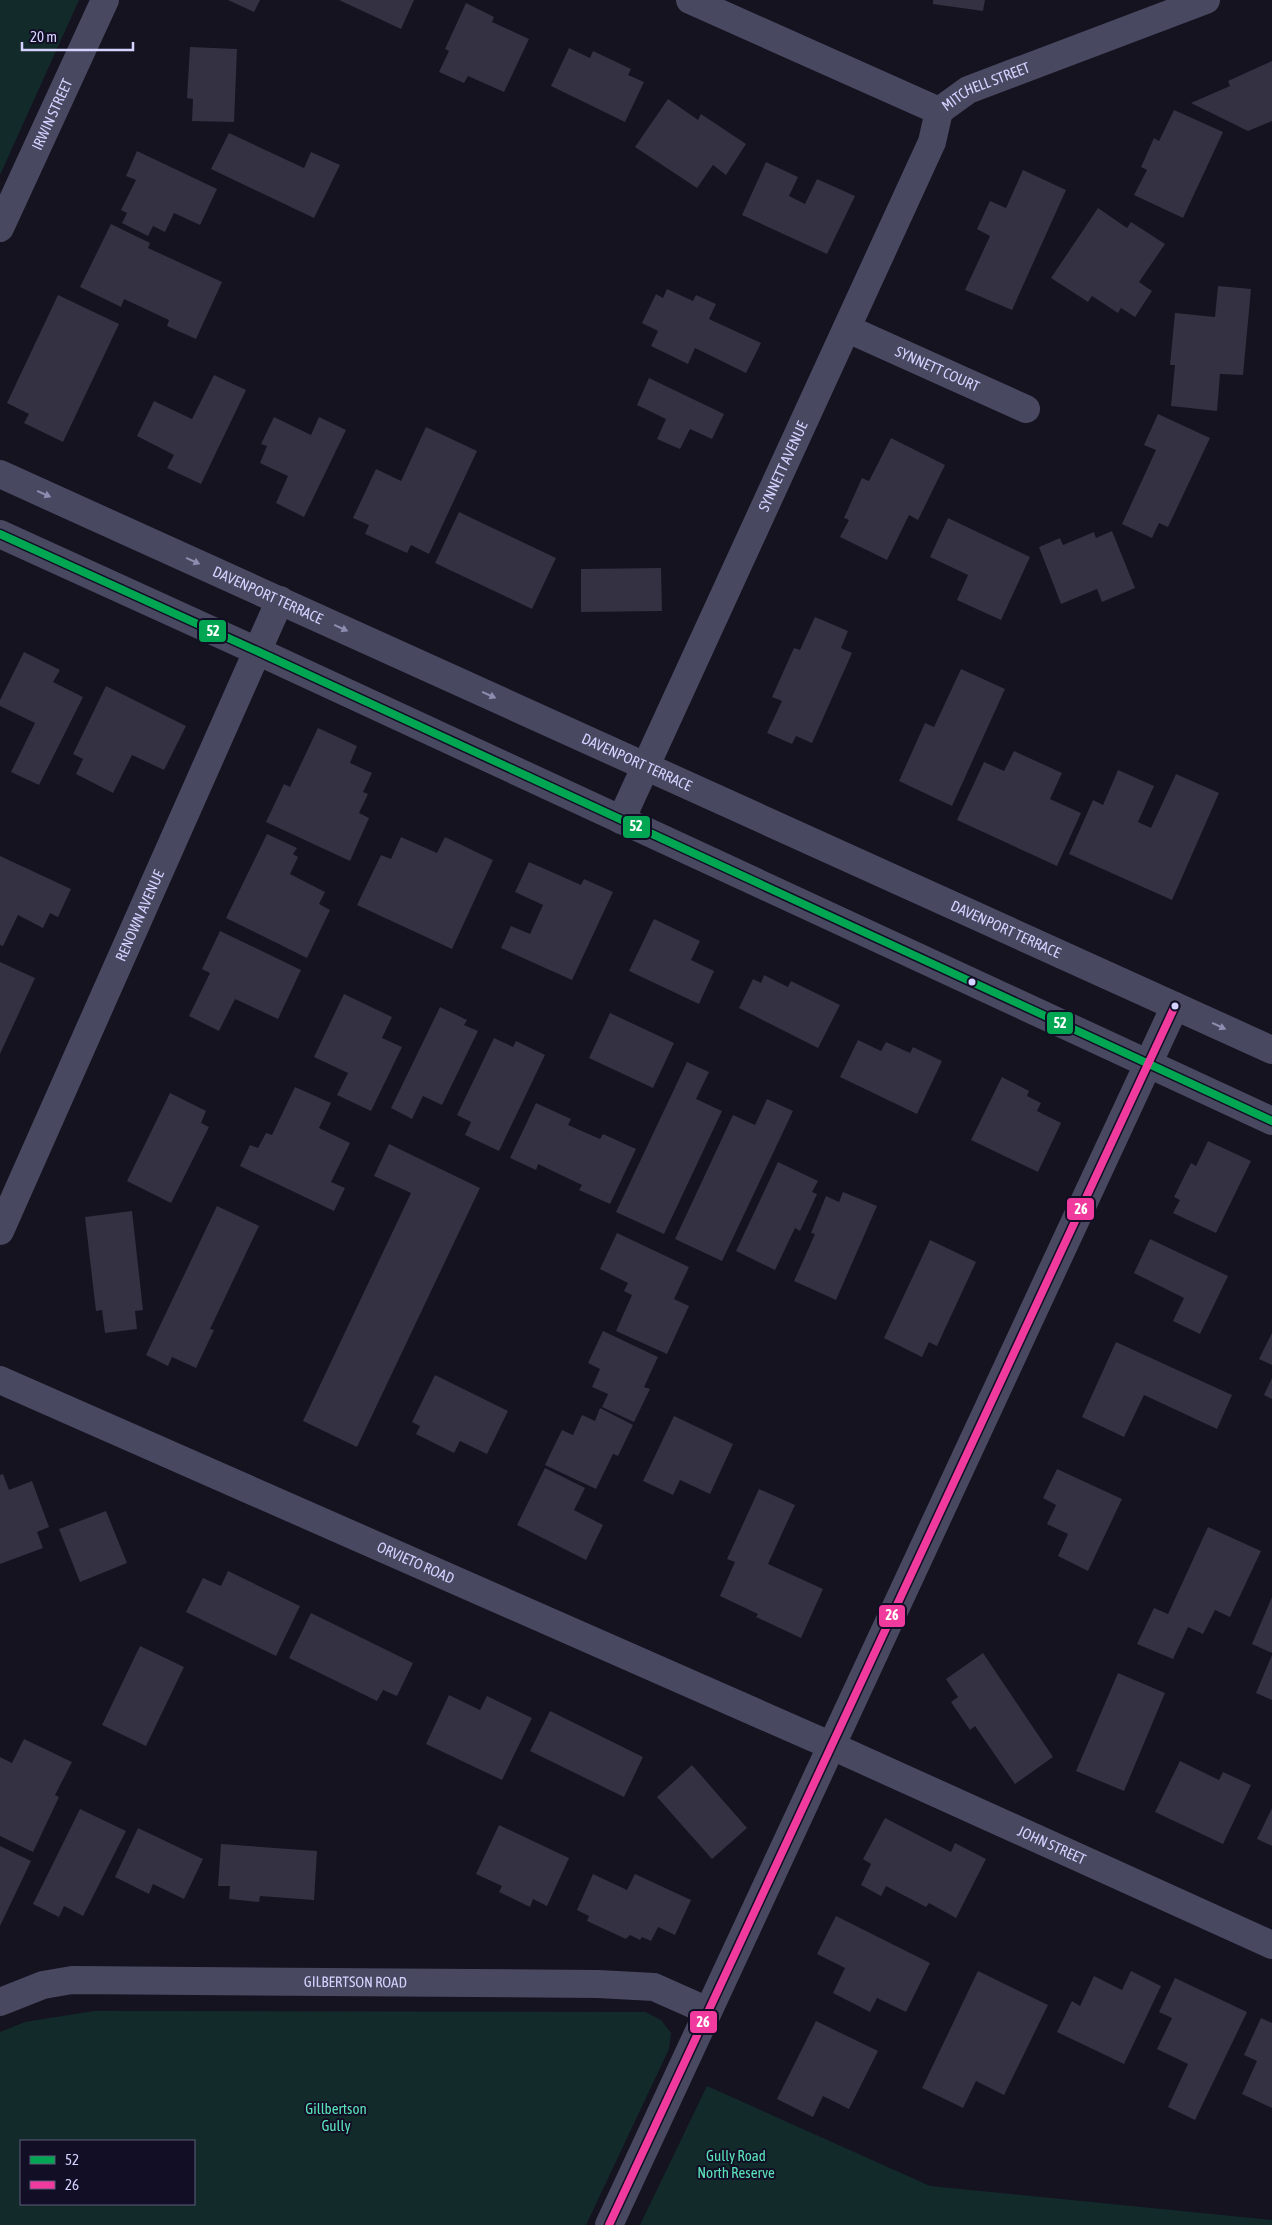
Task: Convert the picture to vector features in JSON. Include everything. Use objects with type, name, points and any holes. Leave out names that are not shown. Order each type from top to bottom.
[{"type":"street","name":"IRWIN STREET","points":[[0,228],[105,0]]},
{"type":"street","name":"MITCHELL STREET","points":[[690,0],[939,111],[968,90],[1206,0]]},
{"type":"street","name":"SYNNETT AVENUE","points":[[621,820],[848,329],[932,142],[939,111]]},
{"type":"street","name":"SYNNETT COURT","points":[[848,329],[1026,409]]},
{"type":"street","name":"DAVENPORT TERRACE","points":[[0,474],[1272,1050]]},
{"type":"street","points":[[0,534],[1272,1121]]},
{"type":"street","name":"RENOWN AVENUE","points":[[0,1231],[280,600]]},
{"type":"street","points":[[609,2225],[1174,1006]]},
{"type":"street","name":"ORVIETO ROAD","points":[[0,1380],[832,1746]]},
{"type":"street","name":"JOHN STREET","points":[[832,1746],[1272,1945]]},
{"type":"street","name":"GILBERTSON ROAD","points":[[0,2002],[43,1985],[72,1980],[598,1984],[654,1987],[708,2011]]},
{"type":"green space","points":[[0,0],[79,0],[0,175]]},
{"type":"green space","name":"Gillbertson Gully","points":[[94,2011],[645,2012],[661,2020],[671,2033],[669,2049],[586,2225],[0,2225],[0,2032],[25,2022]]},
{"type":"green space","name":"Gully Road North Reserve","points":[[707,2086],[930,2186],[1272,2220],[1272,2225],[640,2225]]},
{"type":"building","points":[[228,0],[260,0],[254,12]]},
{"type":"building","points":[[339,0],[414,0],[401,29]]},
{"type":"building","points":[[933,0],[985,0],[983,11],[933,4]]},
{"type":"building","points":[[466,3],[494,17],[492,22],[529,39],[504,92],[468,76],[464,83],[439,72],[449,51],[445,49]]},
{"type":"building","points":[[190,47],[237,49],[234,122],[192,121],[193,99],[187,98]]},
{"type":"building","points":[[569,48],[590,58],[593,51],[631,69],[628,75],[644,82],[625,122],[551,86]]},
{"type":"building","points":[[1272,61],[1272,121],[1248,131],[1191,103],[1230,86],[1228,81]]},
{"type":"building","points":[[668,99],[698,120],[701,114],[746,144],[726,175],[713,165],[697,188],[635,147]]},
{"type":"building","points":[[1174,110],[1223,132],[1183,218],[1134,195],[1147,170],[1141,167],[1154,138],[1159,141]]},
{"type":"building","points":[[229,133],[304,168],[311,152],[340,165],[314,218],[211,169]]},
{"type":"building","points":[[137,151],[217,189],[200,225],[174,213],[165,232],[153,226],[148,236],[122,223],[127,213],[121,210],[136,180],[126,176]]},
{"type":"building","points":[[766,162],[798,177],[789,196],[805,204],[817,179],[855,196],[827,254],[742,215]]},
{"type":"building","points":[[1023,170],[1066,190],[1012,310],[965,290],[990,236],[977,229],[990,201],[1006,208]]},
{"type":"building","points":[[1098,208],[1127,228],[1131,222],[1165,244],[1139,282],[1152,291],[1135,317],[1121,308],[1118,313],[1092,296],[1088,302],[1051,278]]},
{"type":"building","points":[[111,224],[150,243],[148,248],[222,282],[196,339],[167,326],[169,320],[124,299],[121,307],[80,287]]},
{"type":"building","points":[[1218,286],[1251,289],[1243,375],[1220,374],[1217,411],[1171,406],[1175,365],[1170,365],[1175,313],[1215,317]]},
{"type":"building","points":[[667,289],[693,301],[696,295],[716,304],[709,319],[761,343],[746,373],[695,348],[688,364],[651,346],[658,331],[642,323],[656,294],[663,298]]},
{"type":"building","points":[[58,295],[119,324],[63,442],[24,423],[29,414],[7,403]]},
{"type":"building","points":[[214,375],[246,390],[201,484],[167,468],[174,455],[137,436],[154,401],[192,419]]},
{"type":"building","points":[[649,378],[724,414],[712,439],[690,429],[680,449],[657,439],[666,419],[637,405]]},
{"type":"building","points":[[1158,414],[1210,438],[1168,527],[1159,523],[1152,538],[1122,524],[1156,450],[1144,445]]},
{"type":"building","points":[[274,417],[311,435],[319,417],[346,430],[304,517],[276,503],[288,476],[260,463],[267,446],[261,444]]},
{"type":"building","points":[[426,427],[477,451],[429,554],[411,545],[407,553],[365,534],[369,525],[353,518],[376,469],[401,481]]},
{"type":"building","points":[[891,438],[945,465],[918,520],[909,515],[887,560],[840,537],[849,520],[844,518],[862,478],[869,481]]},
{"type":"building","points":[[459,512],[556,558],[532,609],[435,563]]},
{"type":"building","points":[[948,518],[1030,557],[1001,620],[957,600],[968,575],[930,557]]},
{"type":"building","points":[[1112,531],[1135,588],[1102,602],[1097,589],[1061,604],[1039,547],[1060,538],[1063,545],[1094,532],[1096,538]]},
{"type":"building","points":[[661,568],[662,611],[581,612],[581,569]]},
{"type":"building","points":[[815,617],[848,631],[841,648],[852,653],[812,743],[796,736],[792,744],[767,733],[782,701],[772,697],[794,648],[800,650]]},
{"type":"building","points":[[24,652],[60,670],[53,682],[83,697],[39,785],[11,772],[35,723],[0,706],[0,700]]},
{"type":"building","points":[[961,669],[1005,689],[952,806],[899,781],[925,723],[934,727]]},
{"type":"building","points":[[106,686],[186,726],[164,770],[132,755],[113,793],[76,774],[83,759],[73,754]]},
{"type":"building","points":[[318,728],[357,746],[350,763],[372,773],[363,792],[368,794],[359,813],[369,818],[350,861],[266,822],[284,784],[290,787]]},
{"type":"building","points":[[1014,751],[1062,773],[1050,799],[1081,813],[1057,866],[957,820],[984,762],[1004,771]]},
{"type":"building","points":[[1118,770],[1154,786],[1138,822],[1151,828],[1176,774],[1219,793],[1172,900],[1069,854],[1093,800],[1103,805]]},
{"type":"building","points":[[267,834],[297,848],[293,854],[298,857],[290,874],[325,892],[319,904],[330,910],[307,958],[226,918]]},
{"type":"building","points":[[401,837],[437,853],[445,837],[493,860],[452,949],[357,905],[381,855],[391,859]]},
{"type":"building","points":[[0,856],[71,889],[58,917],[50,913],[43,928],[18,915],[3,946],[0,945]]},
{"type":"building","points":[[529,862],[581,885],[584,879],[613,892],[572,980],[501,948],[511,926],[530,934],[543,905],[515,892]]},
{"type":"building","points":[[654,919],[700,941],[691,960],[714,971],[699,1004],[629,971]]},
{"type":"building","points":[[220,931],[301,970],[278,1019],[235,999],[219,1031],[189,1016],[210,973],[202,969]]},
{"type":"building","points":[[0,962],[35,978],[0,1054]]},
{"type":"building","points":[[764,975],[788,987],[791,981],[840,1005],[818,1048],[739,1008],[753,979],[761,983]]},
{"type":"building","points":[[344,994],[392,1017],[382,1038],[402,1047],[371,1111],[337,1095],[348,1073],[314,1057]]},
{"type":"building","points":[[440,1007],[467,1020],[464,1025],[478,1031],[442,1105],[423,1096],[412,1119],[391,1108]]},
{"type":"building","points":[[610,1013],[674,1043],[653,1088],[589,1058]]},
{"type":"building","points":[[494,1038],[513,1047],[516,1041],[545,1055],[499,1151],[465,1135],[471,1122],[457,1115]]},
{"type":"building","points":[[858,1040],[881,1051],[886,1042],[910,1053],[913,1047],[942,1061],[917,1114],[840,1077]]},
{"type":"building","points":[[687,1062],[709,1072],[696,1099],[722,1111],[664,1234],[616,1212]]},
{"type":"building","points":[[1002,1077],[1029,1091],[1027,1096],[1041,1103],[1037,1111],[1061,1123],[1038,1172],[971,1140]]},
{"type":"building","points":[[295,1087],[331,1103],[319,1128],[350,1143],[331,1182],[345,1188],[334,1211],[240,1166],[250,1145],[258,1148],[266,1133],[272,1135]]},
{"type":"building","points":[[170,1093],[206,1111],[201,1123],[209,1127],[171,1203],[127,1181]]},
{"type":"building","points":[[767,1099],[793,1111],[722,1261],[675,1239],[733,1115],[755,1125]]},
{"type":"building","points":[[536,1103],[571,1119],[568,1125],[600,1139],[603,1134],[636,1149],[610,1204],[579,1190],[582,1185],[538,1164],[536,1170],[510,1158]]},
{"type":"building","points":[[1208,1141],[1251,1161],[1216,1233],[1173,1213],[1180,1200],[1174,1197],[1191,1163],[1196,1166]]},
{"type":"building","points":[[389,1144],[480,1188],[357,1447],[303,1421],[411,1193],[374,1176]]},
{"type":"building","points":[[778,1162],[818,1181],[812,1192],[817,1194],[800,1231],[795,1228],[775,1270],[736,1251]]},
{"type":"building","points":[[843,1192],[877,1206],[836,1300],[794,1281],[815,1234],[811,1233],[826,1196],[839,1202]]},
{"type":"building","points":[[217,1206],[259,1226],[210,1329],[214,1330],[196,1368],[172,1357],[168,1366],[146,1355]]},
{"type":"building","points":[[132,1211],[143,1310],[135,1311],[137,1329],[105,1333],[102,1310],[96,1311],[85,1217]]},
{"type":"building","points":[[617,1233],[689,1267],[674,1299],[689,1306],[667,1354],[616,1331],[632,1295],[624,1291],[628,1283],[600,1269]]},
{"type":"building","points":[[1150,1239],[1228,1276],[1200,1334],[1173,1321],[1184,1298],[1134,1273]]},
{"type":"building","points":[[930,1240],[976,1262],[937,1346],[929,1342],[922,1357],[884,1338]]},
{"type":"building","points":[[603,1331],[658,1357],[644,1387],[650,1389],[634,1422],[602,1407],[608,1394],[592,1387],[600,1369],[588,1363]]},
{"type":"building","points":[[1272,1333],[1272,1365],[1259,1359]]},
{"type":"building","points":[[1116,1342],[1232,1395],[1217,1429],[1144,1395],[1124,1437],[1082,1417]]},
{"type":"building","points":[[435,1375],[508,1411],[487,1454],[460,1441],[454,1453],[416,1434],[420,1426],[412,1422]]},
{"type":"building","points":[[1272,1378],[1272,1399],[1264,1395]]},
{"type":"building","points":[[600,1408],[633,1425],[618,1456],[613,1454],[596,1489],[545,1465],[562,1430],[573,1435],[582,1415],[595,1421]]},
{"type":"building","points":[[674,1416],[733,1444],[710,1494],[680,1480],[673,1495],[643,1481]]},
{"type":"building","points":[[545,1468],[585,1488],[574,1510],[603,1525],[586,1560],[517,1525]]},
{"type":"building","points":[[1057,1469],[1122,1499],[1088,1571],[1058,1556],[1068,1534],[1047,1524],[1056,1505],[1043,1498]]},
{"type":"building","points":[[3,1474],[9,1490],[32,1481],[49,1527],[37,1532],[43,1548],[0,1564],[0,1475]]},
{"type":"building","points":[[759,1489],[795,1505],[768,1564],[823,1589],[801,1638],[756,1617],[758,1614],[720,1596],[735,1562],[727,1559]]},
{"type":"building","points":[[106,1511],[127,1563],[80,1582],[59,1529]]},
{"type":"building","points":[[1208,1527],[1261,1551],[1230,1617],[1215,1610],[1203,1634],[1188,1627],[1173,1659],[1137,1644],[1154,1608],[1168,1614]]},
{"type":"building","points":[[228,1571],[300,1606],[276,1656],[186,1612],[203,1578],[221,1586]]},
{"type":"building","points":[[1272,1597],[1272,1653],[1252,1644]]},
{"type":"building","points":[[311,1613],[413,1663],[397,1696],[383,1690],[377,1701],[289,1658]]},
{"type":"building","points":[[140,1646],[184,1667],[146,1746],[102,1725]]},
{"type":"building","points":[[983,1653],[1053,1757],[1015,1784],[975,1726],[970,1730],[951,1702],[958,1697],[946,1679]]},
{"type":"building","points":[[1272,1655],[1272,1700],[1256,1693]]},
{"type":"building","points":[[1118,1673],[1165,1693],[1124,1791],[1076,1771]]},
{"type":"building","points":[[449,1695],[480,1710],[487,1696],[532,1718],[502,1780],[426,1744]]},
{"type":"building","points":[[550,1711],[643,1757],[624,1797],[530,1751]]},
{"type":"building","points":[[24,1739],[72,1762],[55,1795],[59,1797],[33,1852],[0,1836],[0,1757],[12,1763]]},
{"type":"building","points":[[1180,1761],[1219,1780],[1223,1772],[1251,1785],[1223,1844],[1155,1812]]},
{"type":"building","points":[[692,1765],[747,1828],[712,1859],[657,1797]]},
{"type":"building","points":[[1272,1808],[1272,1846],[1257,1839]]},
{"type":"building","points":[[80,1809],[126,1831],[83,1916],[64,1906],[59,1917],[33,1904]]},
{"type":"building","points":[[885,1818],[951,1852],[955,1843],[986,1859],[956,1918],[929,1903],[926,1907],[886,1886],[881,1896],[861,1885],[871,1864],[863,1859]]},
{"type":"building","points":[[499,1825],[569,1858],[547,1906],[533,1899],[530,1907],[499,1892],[502,1886],[476,1874]]},
{"type":"building","points":[[138,1828],[203,1859],[184,1899],[153,1884],[149,1894],[115,1877]]},
{"type":"building","points":[[221,1844],[317,1851],[314,1900],[260,1896],[259,1902],[229,1899],[230,1886],[218,1886]]},
{"type":"building","points":[[0,1846],[31,1861],[0,1926]]},
{"type":"building","points":[[593,1874],[627,1890],[635,1874],[691,1900],[675,1935],[658,1927],[651,1941],[642,1937],[640,1940],[630,1935],[626,1939],[587,1921],[589,1916],[577,1910]]},
{"type":"building","points":[[836,1916],[930,1963],[906,2012],[877,1998],[870,2012],[833,1993],[845,1968],[817,1954]]},
{"type":"building","points":[[978,1971],[1048,2005],[1004,2095],[976,2081],[963,2108],[922,2088]]},
{"type":"building","points":[[1131,1971],[1161,1986],[1124,2064],[1057,2032],[1072,2001],[1080,2006],[1094,1976],[1122,1990]]},
{"type":"building","points":[[1175,1978],[1247,2012],[1195,2120],[1168,2107],[1188,2064],[1157,2049],[1172,2018],[1159,2012]]},
{"type":"building","points":[[1261,2018],[1272,2023],[1272,2108],[1242,2094],[1257,2061],[1244,2055]]},
{"type":"building","points":[[816,2021],[878,2051],[849,2109],[823,2096],[813,2117],[777,2099]]},
{"type":"transit line","name":"52","points":[[0,534],[1272,1121]]},
{"type":"transit line","name":"26","points":[[609,2225],[1175,1006]]}]
